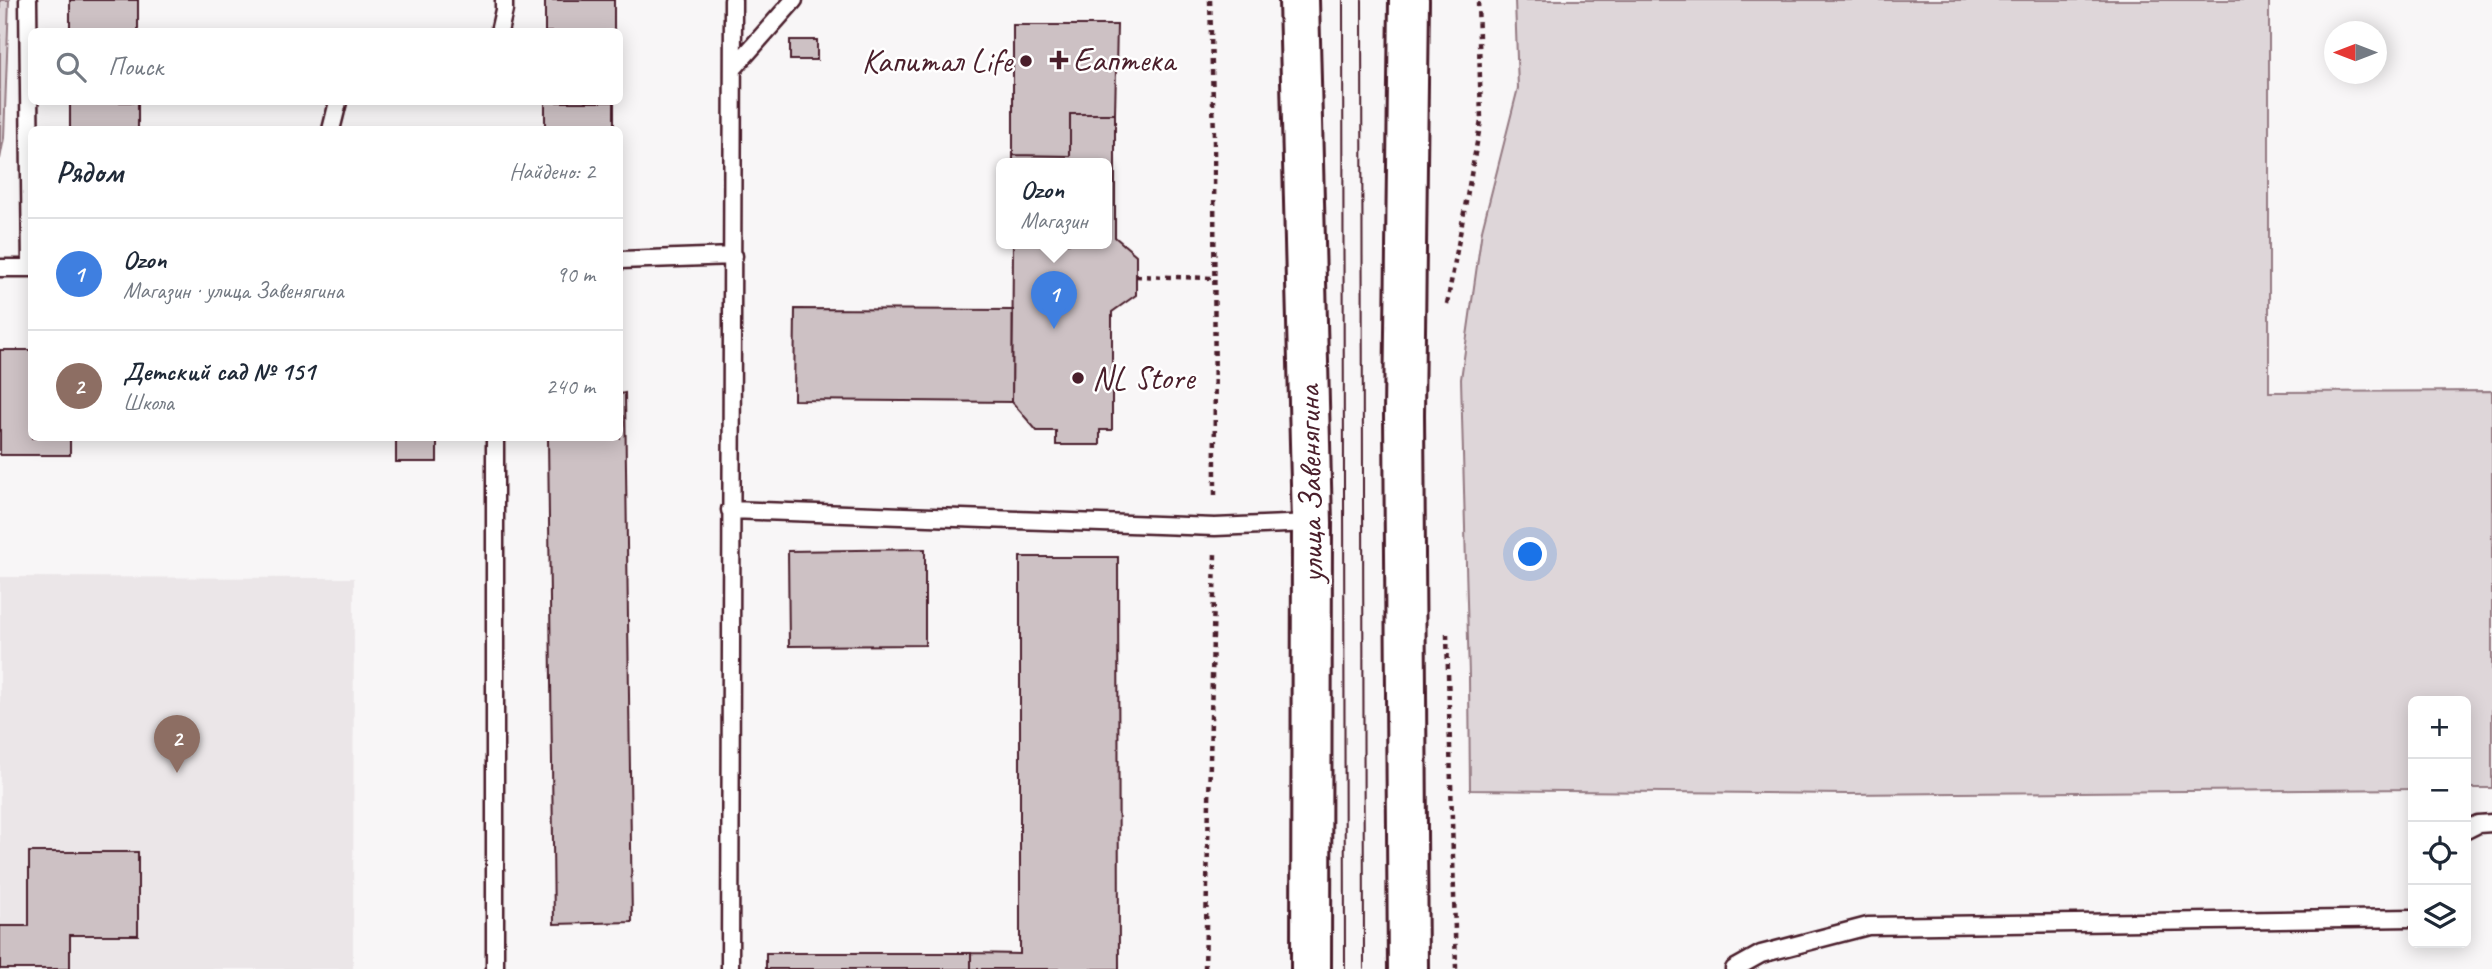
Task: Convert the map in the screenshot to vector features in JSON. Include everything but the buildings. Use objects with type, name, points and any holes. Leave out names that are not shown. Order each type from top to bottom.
[{"type":"main road","name":"улица Завенягина","points":[[1299,0],[1312,523],[1311,969]]},
{"type":"main road","points":[[1408,969],[1404,415],[1409,0]]},
{"type":"lane","points":[[28,0],[28,28]]},
{"type":"lane","points":[[500,28],[504,0]]},
{"type":"lane","points":[[730,969],[733,0]]},
{"type":"lane","points":[[733,69],[794,0]]},
{"type":"lane","points":[[29,105],[29,126]]},
{"type":"lane","points":[[332,126],[335,105]]},
{"type":"lane","points":[[623,260],[734,256]]},
{"type":"lane","points":[[0,268],[28,268]]},
{"type":"lane","points":[[495,441],[495,969]]},
{"type":"lane","points":[[730,510],[1215,527],[1312,523]]},
{"type":"lane","points":[[2471,827],[2492,823]]},
{"type":"lane","points":[[1734,969],[1761,954],[1868,926],[2408,918]]},
{"type":"path","points":[[1205,969],[1215,527],[1210,0]]},
{"type":"path","points":[[1445,311],[1481,121],[1478,0]]},
{"type":"path","points":[[1136,276],[1214,278]]},
{"type":"path","points":[[1447,626],[1456,969]]},
{"type":"shaded area","points":[[0,0],[9,0],[4,138],[0,159]]},
{"type":"shaded area","points":[[1515,0],[2269,0],[2269,392],[2492,391],[2492,788],[2471,788],[2471,696],[2408,696],[2408,789],[1847,794],[1470,790],[1461,379],[1482,230],[1518,88]]},
{"type":"shaded area","points":[[0,577],[354,578],[353,969],[0,969]]},
{"type":"tram line","points":[[1343,0],[1345,969]]},
{"type":"tram line","points":[[1362,0],[1364,969]]},
{"type":"place","name":"Еаптека","points":[[1059,60]]},
{"type":"place","name":"Капитал Life","points":[[1026,61]]},
{"type":"place","name":"Ozon","points":[[1054,329]]},
{"type":"place","name":"NL Store","points":[[1078,378]]},
{"type":"place","name":"Детский сад № 151","points":[[177,773]]}]
